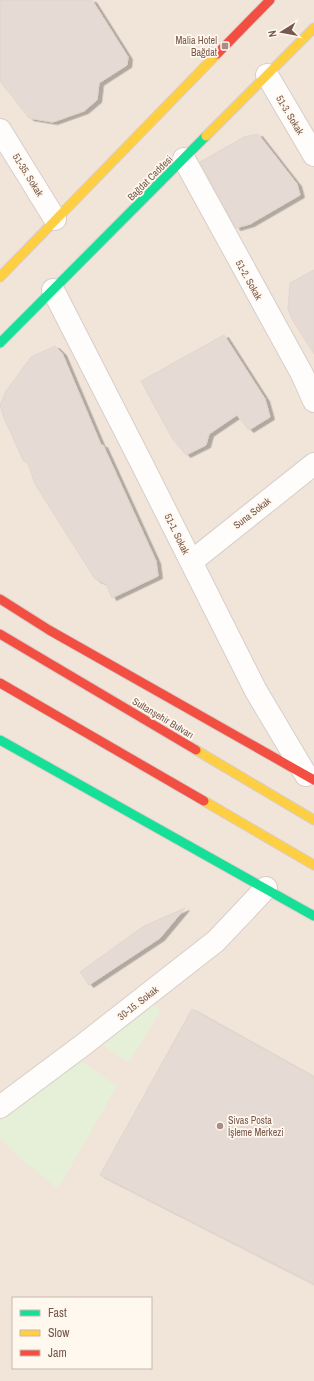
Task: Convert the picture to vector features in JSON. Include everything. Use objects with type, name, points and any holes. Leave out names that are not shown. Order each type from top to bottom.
[{"type":"main road","points":[[0,277],[252,13],[270,0]]},
{"type":"main road","name":"Bağdat Caddesi","points":[[0,343],[314,28]]},
{"type":"main road","points":[[0,590],[12,607]]},
{"type":"main road","points":[[0,599],[49,630],[310,778]]},
{"type":"main road","name":"Sultanşehir Bulvarı","points":[[0,634],[314,820]]},
{"type":"main road","points":[[0,683],[314,865]]},
{"type":"main road","points":[[1,740],[314,916]]},
{"type":"street","name":"51-3. Sokak","points":[[267,75],[314,155]]},
{"type":"street","name":"51-35. Sokak","points":[[0,130],[55,219]]},
{"type":"street","name":"51-2. Sokak","points":[[184,159],[302,374],[314,400]]},
{"type":"street","name":"51-1. Sokak","points":[[53,290],[256,691],[310,778]]},
{"type":"street","name":"Suna Sokak","points":[[191,562],[314,464]]},
{"type":"street","name":"30-15. Sokak","points":[[0,1107],[83,1045],[216,941],[266,888]]},
{"type":"shaded area","points":[[0,0],[314,0],[314,1381],[0,1381]]},
{"type":"green space","points":[[153,1004],[161,1010],[129,1063],[102,1045]]},
{"type":"green space","points":[[81,1061],[117,1086],[58,1189],[21,1159],[0,1138],[0,1121]]},
{"type":"building","points":[[0,0],[92,0],[128,57],[127,65],[99,83],[97,100],[84,111],[53,122],[29,118],[0,81]]},
{"type":"building","points":[[258,134],[297,184],[300,195],[250,224],[236,228],[200,162],[244,137]]},
{"type":"building","points":[[314,270],[314,354],[293,321],[288,309],[290,283]]},
{"type":"building","points":[[224,335],[265,399],[270,417],[249,430],[237,415],[209,434],[206,445],[186,455],[172,438],[141,381]]},
{"type":"building","points":[[55,346],[62,353],[101,445],[103,445],[156,561],[158,576],[112,598],[106,584],[95,579],[35,484],[28,464],[23,460],[4,418],[0,405],[6,391],[31,357]]},
{"type":"building","points":[[185,908],[160,938],[89,985],[80,972],[144,926]]},
{"type":"building","name":"Sivas Posta İşleme Merkezi","points":[[192,1009],[314,1077],[314,1284],[100,1175]]},
{"type":"traffic: fast","points":[[0,343],[206,136]]},
{"type":"traffic: fast","points":[[0,740],[314,916]]},
{"type":"traffic: slow","points":[[206,136],[314,28]]},
{"type":"traffic: slow","points":[[0,277],[217,54]]},
{"type":"traffic: slow","points":[[196,750],[314,820]]},
{"type":"traffic: slow","points":[[204,801],[314,865]]},
{"type":"traffic: jam","points":[[217,54],[270,0]]},
{"type":"traffic: jam","points":[[0,599],[49,630],[314,780]]},
{"type":"traffic: jam","points":[[0,634],[196,750]]},
{"type":"traffic: jam","points":[[0,683],[204,801]]},
{"type":"place","name":"Malia Hotel Bağdat","points":[[225,46]]},
{"type":"place","name":"Sivas Posta İşleme Merkezi","points":[[220,1126]]}]
